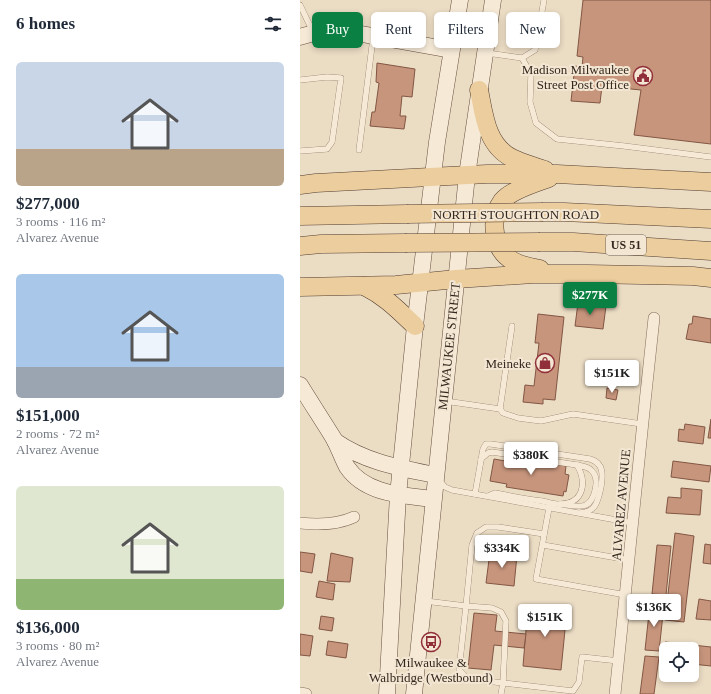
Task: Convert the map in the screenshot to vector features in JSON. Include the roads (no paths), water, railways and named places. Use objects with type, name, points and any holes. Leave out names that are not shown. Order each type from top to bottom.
[{"type":"main road","points":[[479,90],[488,130],[498,147],[511,157],[557,174]]},
{"type":"main road","points":[[300,185],[467,176],[557,174],[711,182]]},
{"type":"main road","points":[[557,174],[511,194],[503,201],[495,219],[495,232],[498,244],[505,255],[512,260],[521,265],[566,274]]},
{"type":"main road","name":"NORTH STOUGHTON ROAD","points":[[300,216],[564,212],[711,219]]},
{"type":"main road","name":"US 51","points":[[300,246],[321,244],[573,242],[711,251]]},
{"type":"main road","points":[[300,286],[396,285],[533,274],[693,276],[711,278]]},
{"type":"main road","points":[[364,285],[389,301],[415,326]]},
{"type":"street","points":[[387,694],[400,468],[419,282],[432,178],[460,0]]},
{"type":"street","name":"MILWAUKEE STREET","points":[[414,694],[422,601],[467,176],[493,0]]},
{"type":"street","points":[[307,35],[334,30],[371,36]]},
{"type":"street","points":[[426,46],[451,50]]},
{"type":"street","name":"ALVAREZ AVENUE","points":[[615,694],[654,318]]},
{"type":"street","points":[[300,385],[335,441],[345,463],[356,476],[383,492],[433,499]]},
{"type":"street","points":[[335,441],[348,450],[372,460],[400,468],[435,475]]},
{"type":"street","points":[[300,523],[314,525],[334,524],[354,517]]},
{"type":"street","points":[[300,693],[306,694]]},
{"type":"lane","points":[[485,53],[522,58],[535,50],[544,0]]},
{"type":"lane","points":[[300,5],[307,35]]},
{"type":"lane","points":[[359,150],[372,48]]},
{"type":"lane","points":[[522,58],[531,74],[530,102],[536,123],[556,139],[711,157]]},
{"type":"lane","points":[[300,80],[327,77],[341,78],[332,142],[327,149],[300,151]]},
{"type":"lane","points":[[500,409],[512,326]]},
{"type":"lane","points":[[443,401],[500,409],[503,413],[518,418],[541,421],[573,414],[642,424]]},
{"type":"lane","points":[[475,494],[484,446],[488,444],[593,460],[599,464],[603,472],[599,499],[593,509],[580,513]]},
{"type":"lane","points":[[481,459],[488,453],[492,452],[577,465],[588,468],[594,473],[596,480],[594,496],[583,506],[560,504],[495,493],[488,497]]},
{"type":"lane","points":[[560,504],[572,501],[580,494],[583,477],[577,465]]},
{"type":"lane","points":[[435,475],[445,487],[452,490],[633,522]]},
{"type":"lane","points":[[549,508],[536,579],[626,595]]},
{"type":"lane","points":[[544,534],[498,527],[486,527],[477,533],[472,545],[459,670],[468,679],[573,691],[579,682],[582,657],[619,661]]},
{"type":"lane","points":[[542,545],[630,560]]},
{"type":"lane","points":[[422,601],[492,608],[501,612],[506,621],[503,683],[501,694]]},
{"type":"place","name":"Madison Milwaukee Street Post Office","points":[[643,76]]},
{"type":"place","name":"Meineke","points":[[545,363]]},
{"type":"place","name":"Milwaukee & Walbridge (Westbound)","points":[[431,642]]}]
